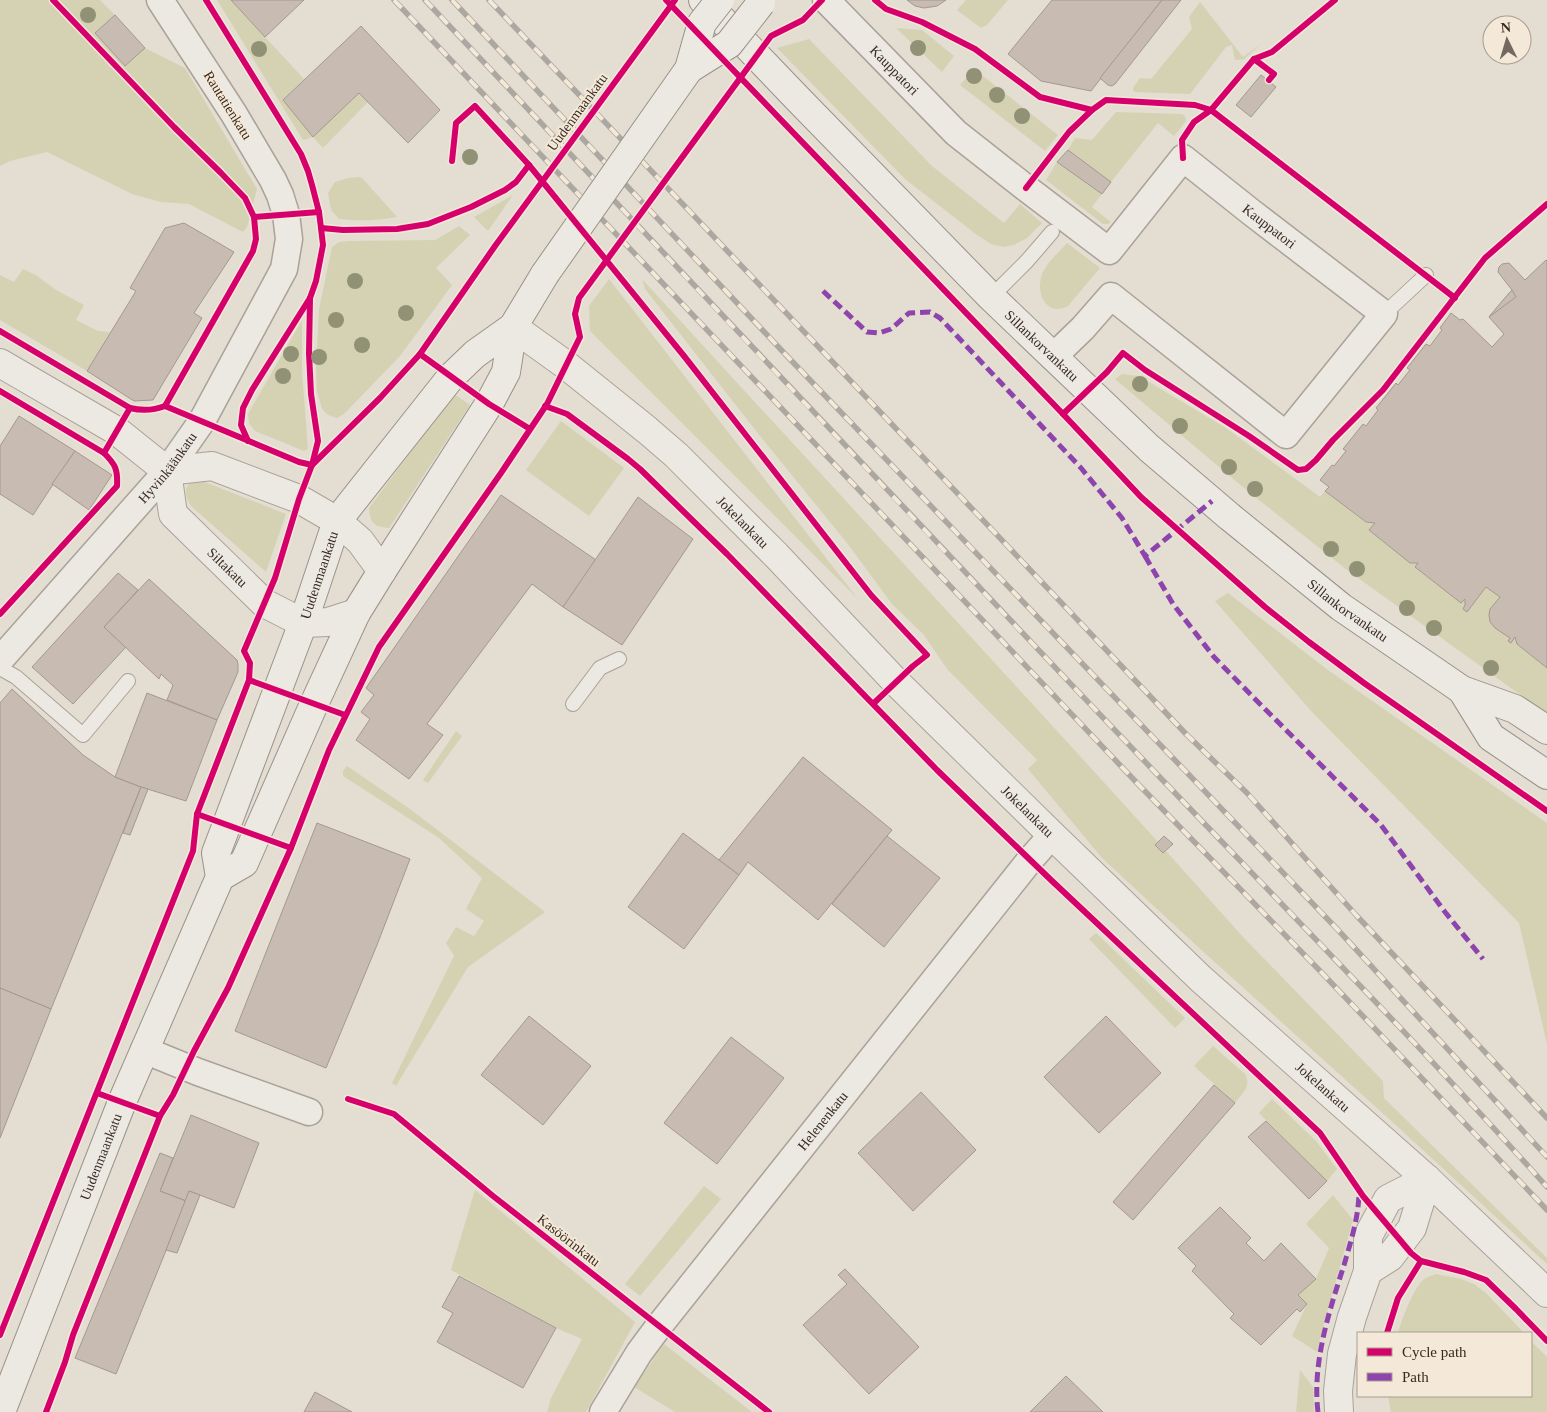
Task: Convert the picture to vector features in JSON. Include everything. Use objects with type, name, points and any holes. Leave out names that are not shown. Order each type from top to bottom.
[{"type":"main road","name":"Sillankorvankatu","points":[[703,0],[804,106],[992,297],[1149,448],[1230,518],[1341,607],[1462,690],[1515,709],[1547,730]]},
{"type":"main road","name":"Uudenmaankatu","points":[[1,1412],[122,1102],[220,877],[216,853],[303,623],[337,521],[451,377],[475,354],[512,327],[545,274],[689,69],[702,23],[720,0]]},
{"type":"main road","name":"Uudenmaankatu","points":[[689,69],[728,44],[762,1]]},
{"type":"main road","name":"Uudenmaankatu","points":[[220,877],[244,863],[356,613],[489,404],[506,372],[512,327]]},
{"type":"main road","name":"Jokelankatu","points":[[512,327],[566,364],[676,455],[776,555],[896,682],[1052,835],[1202,978],[1427,1179],[1547,1293]]},
{"type":"main road","points":[[0,363],[117,431],[167,471],[212,466],[299,499],[337,521],[360,541],[382,571]]},
{"type":"main road","name":"Siltakatu","points":[[167,471],[173,514],[264,603],[303,623],[328,622],[356,613]]},
{"type":"main road","name":"Sillankorvankatu","points":[[1462,690],[1491,737],[1547,775]]},
{"type":"main road","points":[[1339,1412],[1338,1391],[1342,1354],[1352,1317],[1368,1271],[1390,1257],[1412,1228],[1427,1179]]},
{"type":"street","name":"Rautatienkatu","points":[[160,0],[239,122],[273,180],[286,214]]},
{"type":"street","name":"Kauppatori","points":[[826,0],[956,132],[1026,188],[1109,250],[1183,158],[1250,212],[1384,314]]},
{"type":"street","name":"Hyvinkäänkatu","points":[[0,660],[167,471],[202,421],[284,269],[289,239],[286,214]]},
{"type":"street","points":[[1053,357],[1083,328],[1111,296],[1286,435],[1384,314]]},
{"type":"street","name":"Helenenkatu","points":[[603,1412],[639,1353],[659,1326],[1030,860],[1052,835]]},
{"type":"street","points":[[144,1050],[309,1112]]},
{"type":"lane","points":[[992,297],[1052,232]]},
{"type":"lane","points":[[1384,314],[1426,274]]},
{"type":"lane","points":[[573,704],[600,668],[619,658]]},
{"type":"lane","points":[[0,668],[16,678],[83,735],[128,681]]},
{"type":"shaded area","points":[[0,0],[100,0],[115,15],[95,33],[125,66],[145,48],[185,68],[257,189],[247,227],[243,232],[189,204],[161,202],[132,194],[47,152],[10,161],[0,166]]},
{"type":"shaded area","points":[[217,0],[231,0],[304,79],[283,100],[313,136],[359,93],[368,102],[323,148],[313,137],[303,140]]},
{"type":"shaded area","points":[[966,0],[1008,0],[987,25],[981,28],[957,10]]},
{"type":"shaded area","points":[[1200,2],[1243,57],[1261,44],[1244,59],[1235,60],[1232,45],[1226,47],[1190,94],[1135,92],[1133,88],[1140,78],[1151,79],[1192,29],[1189,17]]},
{"type":"shaded area","points":[[896,28],[922,30],[954,56],[942,72]]},
{"type":"shaded area","points":[[809,39],[932,166],[1004,223],[1020,204],[1042,223],[1027,238],[1014,245],[1003,247],[991,244],[905,179],[777,48]]},
{"type":"shaded area","points":[[974,69],[1058,135],[1045,151],[960,85]]},
{"type":"shaded area","points":[[1116,112],[1182,114],[1185,116],[1186,121],[1174,136],[1158,123],[1111,182],[1068,150],[1075,138],[1092,140]]},
{"type":"shaded area","points":[[1057,162],[1102,194],[1092,207],[1111,222],[1103,224],[1046,180]]},
{"type":"shaded area","points":[[360,177],[397,217],[368,220],[339,219],[331,210],[328,193],[335,182]]},
{"type":"shaded area","points":[[513,195],[488,231],[474,217]]},
{"type":"shaded area","points":[[459,226],[470,235],[436,268],[452,285],[400,356],[344,414],[337,418],[328,415],[322,409],[317,391],[316,368],[319,309],[332,247],[339,242],[349,241],[435,240]]},
{"type":"shaded area","points":[[1067,243],[1100,268],[1068,306],[1055,309],[1050,307],[1042,298],[1040,292],[1041,278],[1048,264]]},
{"type":"shaded area","points":[[23,269],[84,305],[76,320],[98,331],[110,332],[87,371],[0,320],[0,275],[14,282]]},
{"type":"shaded area","points":[[609,279],[858,599],[590,331],[589,306]]},
{"type":"shaded area","points":[[642,279],[1158,842],[1155,845],[1163,853],[1166,851],[1244,938],[1383,1081],[1384,1098],[1547,1258],[1547,1264],[1102,858],[1028,769],[1037,760],[947,669],[924,635],[892,604],[847,543],[645,289]]},
{"type":"shaded area","points":[[302,320],[302,371],[308,449],[304,451],[255,431],[249,423],[248,414]]},
{"type":"shaded area","points":[[1122,374],[1139,376],[1226,428],[1320,497],[1325,491],[1365,522],[1375,523],[1370,530],[1410,563],[1418,563],[1416,567],[1461,603],[1465,599],[1467,611],[1486,587],[1500,597],[1491,611],[1490,620],[1510,638],[1508,641],[1511,643],[1515,637],[1517,644],[1547,668],[1547,714],[1347,570],[1244,488],[1115,379]]},
{"type":"shaded area","points":[[454,394],[470,405],[389,528],[376,525],[370,517],[369,508]]},
{"type":"shaded area","points":[[561,421],[624,468],[589,516],[526,470]]},
{"type":"shaded area","points":[[193,480],[200,480],[286,514],[266,572],[191,506],[187,499],[186,489]]},
{"type":"shaded area","points":[[1228,593],[1328,670],[1547,823],[1547,1044],[1519,923],[1312,712],[1215,601]]},
{"type":"shaded area","points":[[456,731],[462,736],[428,783],[423,780]]},
{"type":"shaded area","points":[[347,766],[410,809],[545,912],[468,967],[396,1086],[392,1083],[454,956],[446,943],[456,927],[474,936],[484,921],[466,909],[482,878],[439,838],[343,776],[343,771]]},
{"type":"shaded area","points":[[1096,933],[1185,1018],[1175,1028],[1089,939]]},
{"type":"shaded area","points":[[1213,1046],[1245,1074],[1247,1078],[1247,1086],[1235,1103],[1194,1066]]},
{"type":"shaded area","points":[[1272,1099],[1316,1141],[1337,1169],[1327,1181],[1259,1113]]},
{"type":"shaded area","points":[[704,1186],[721,1199],[640,1296],[625,1284]]},
{"type":"shaded area","points":[[475,1190],[635,1322],[586,1412],[547,1412],[551,1398],[582,1339],[556,1328],[451,1270]]},
{"type":"shaded area","points":[[1333,1195],[1353,1220],[1317,1352],[1292,1336],[1307,1304],[1298,1295],[1316,1279],[1329,1248],[1306,1224]]},
{"type":"shaded area","points":[[1436,1274],[1461,1279],[1474,1284],[1486,1293],[1523,1332],[1398,1332],[1408,1306],[1418,1286],[1425,1278]]},
{"type":"shaded area","points":[[1532,1342],[1547,1357],[1547,1412],[1391,1412],[1388,1397],[1532,1397]]},
{"type":"shaded area","points":[[664,1344],[752,1412],[675,1412],[634,1387]]},
{"type":"shaded area","points":[[1300,1370],[1313,1387],[1314,1412],[1296,1412]]},
{"type":"building","points":[[231,0],[304,0],[265,37]]},
{"type":"building","points":[[907,0],[946,0],[937,6],[924,8],[915,6]]},
{"type":"building","points":[[1052,0],[1162,0],[1091,91],[1041,81],[1008,54]]},
{"type":"building","points":[[1162,0],[1181,0],[1115,84],[1112,86],[1108,85],[1100,78]]},
{"type":"building","points":[[115,15],[145,48],[125,66],[95,33]]},
{"type":"building","points":[[361,26],[440,110],[408,143],[359,93],[313,137],[283,100]]},
{"type":"building","points":[[1261,75],[1276,87],[1251,117],[1236,105]]},
{"type":"building","points":[[1068,150],[1111,182],[1102,194],[1057,162]]},
{"type":"building","points":[[184,223],[234,252],[194,313],[202,318],[153,400],[134,401],[87,371],[136,291],[130,288],[165,228]]},
{"type":"building","points":[[1546,260],[1547,668],[1517,644],[1515,637],[1511,643],[1508,641],[1510,638],[1495,628],[1490,622],[1490,609],[1500,597],[1486,587],[1467,612],[1463,609],[1465,599],[1461,603],[1415,567],[1418,563],[1410,563],[1369,530],[1375,523],[1366,522],[1325,491],[1329,487],[1320,480],[1346,451],[1343,449],[1363,424],[1366,426],[1378,410],[1376,408],[1396,383],[1398,385],[1410,370],[1407,368],[1426,344],[1430,346],[1442,330],[1440,328],[1451,313],[1460,320],[1463,319],[1492,347],[1504,334],[1489,317],[1512,290],[1498,272],[1499,267],[1502,264],[1509,263],[1525,280]]},
{"type":"building","points":[[1512,290],[1516,297],[1489,317],[1503,300]]},
{"type":"building","points":[[19,416],[75,451],[33,515],[0,494],[0,446]]},
{"type":"building","points":[[75,451],[112,475],[89,510],[52,484]]},
{"type":"building","points":[[501,495],[596,560],[563,607],[532,584],[427,724],[443,735],[409,779],[356,740],[370,719],[361,712],[374,695],[366,688]]},
{"type":"building","points":[[638,497],[693,539],[622,645],[563,607]]},
{"type":"building","points":[[118,573],[138,590],[104,627],[126,647],[73,704],[32,667]]},
{"type":"building","points":[[149,579],[237,660],[238,672],[217,720],[167,700],[173,685],[161,674],[159,679],[104,627]]},
{"type":"building","points":[[12,689],[83,755],[115,777],[141,787],[51,1009],[0,988],[0,703]]},
{"type":"building","points":[[147,693],[217,720],[186,801],[115,777]]},
{"type":"building","points":[[803,757],[892,830],[818,920],[748,862],[739,875],[719,860]]},
{"type":"building","points":[[141,787],[148,789],[130,835],[123,833]]},
{"type":"building","points":[[317,823],[410,859],[326,1068],[235,1031]]},
{"type":"building","points":[[683,833],[739,875],[684,949],[628,907]]},
{"type":"building","points":[[887,836],[940,878],[884,947],[832,904]]},
{"type":"building","points":[[1164,836],[1173,844],[1163,853],[1155,845]]},
{"type":"building","points":[[0,988],[51,1009],[0,1138]]},
{"type":"building","points":[[529,1016],[591,1066],[543,1125],[481,1075]]},
{"type":"building","points":[[1106,1016],[1161,1073],[1099,1133],[1044,1077]]},
{"type":"building","points":[[731,1037],[784,1078],[717,1164],[664,1123]]},
{"type":"building","points":[[1214,1085],[1235,1103],[1133,1220],[1113,1202]]},
{"type":"building","points":[[921,1092],[976,1150],[913,1211],[858,1153]]},
{"type":"building","points":[[191,1115],[259,1143],[234,1208],[189,1191],[186,1201],[160,1191]]},
{"type":"building","points":[[1266,1121],[1327,1181],[1309,1199],[1248,1137]]},
{"type":"building","points":[[160,1153],[173,1158],[160,1191],[186,1201],[116,1374],[75,1358]]},
{"type":"building","points":[[189,1191],[200,1195],[177,1253],[166,1250]]},
{"type":"building","points":[[1220,1207],[1251,1238],[1246,1243],[1264,1261],[1281,1243],[1316,1279],[1298,1295],[1307,1304],[1300,1312],[1297,1309],[1261,1345],[1230,1318],[1234,1314],[1192,1271],[1196,1266],[1178,1248]]},
{"type":"building","points":[[845,1269],[919,1347],[869,1394],[803,1325],[847,1284],[838,1275]]},
{"type":"building","points":[[459,1276],[556,1328],[523,1388],[437,1342],[453,1313],[442,1307]]},
{"type":"building","points":[[1066,1376],[1103,1412],[1030,1412]]},
{"type":"building","points":[[315,1392],[352,1412],[304,1412]]},
{"type":"railway","points":[[394,0],[1137,783],[1323,974],[1547,1210]]},
{"type":"railway","points":[[425,0],[1152,769],[1401,1029],[1547,1187]]},
{"type":"railway","points":[[452,0],[786,355],[1339,931],[1547,1157]]},
{"type":"railway","points":[[489,0],[1186,734],[1247,793],[1356,915],[1547,1118]]},
{"type":"marked path","points":[[823,291],[867,332],[879,333],[891,329],[909,313],[930,312],[940,318],[1081,468],[1122,518],[1145,556],[1212,501]]},
{"type":"marked path","points":[[1145,556],[1173,604],[1214,657],[1381,825],[1445,912],[1483,959]]},
{"type":"marked path","points":[[1318,1412],[1317,1375],[1323,1338],[1354,1228],[1358,1210],[1359,1191]]},
{"type":"cycle path","points":[[53,0],[174,127],[245,198],[254,217],[256,239],[253,251],[165,406]]},
{"type":"cycle path","points":[[206,0],[301,154],[308,171],[319,212],[323,245],[316,281],[310,298],[252,390],[243,408],[241,425],[248,441]]},
{"type":"cycle path","points":[[666,0],[1141,497],[1265,607],[1309,642],[1364,683],[1547,811]]},
{"type":"cycle path","points":[[313,464],[380,398],[420,354],[495,246],[675,0]]},
{"type":"cycle path","points":[[46,1412],[73,1335],[160,1116],[173,1095],[228,988],[291,848],[329,750],[379,647],[547,404],[580,337],[575,314],[579,298],[771,36],[803,20],[822,0]]},
{"type":"cycle path","points":[[875,0],[886,9],[922,22],[975,49],[1040,97],[1092,110],[1106,100],[1195,105],[1211,110],[1455,298]]},
{"type":"cycle path","points":[[1254,59],[1272,52],[1335,0]]},
{"type":"cycle path","points":[[1183,158],[1182,140],[1194,122],[1211,110],[1254,59],[1274,74],[1269,80]]},
{"type":"cycle path","points":[[452,161],[456,123],[475,106],[529,165],[684,356],[871,595],[927,655],[874,703]]},
{"type":"cycle path","points":[[1026,188],[1069,132],[1092,110]]},
{"type":"cycle path","points":[[321,228],[343,230],[397,229],[428,224],[471,207],[505,190],[516,182],[529,165]]},
{"type":"cycle path","points":[[1063,414],[1107,372],[1123,353],[1145,370],[1249,436],[1298,470],[1306,469],[1383,390],[1485,258],[1547,204]]},
{"type":"cycle path","points":[[254,217],[319,212]]},
{"type":"cycle path","points":[[0,1335],[193,851],[197,814],[249,680],[250,663],[244,651],[275,578],[318,441],[311,394],[309,353],[310,298]]},
{"type":"cycle path","points":[[0,331],[130,408],[147,410],[165,406],[299,462],[312,465]]},
{"type":"cycle path","points":[[420,354],[489,404],[530,429]]},
{"type":"cycle path","points":[[0,391],[104,453]]},
{"type":"cycle path","points":[[545,406],[567,414],[640,469],[727,554],[937,770],[1320,1133],[1363,1196],[1411,1253],[1421,1261],[1464,1272],[1486,1280],[1547,1341]]},
{"type":"cycle path","points":[[0,614],[117,486],[115,467],[104,453],[130,408]]},
{"type":"cycle path","points":[[249,680],[345,715]]},
{"type":"cycle path","points":[[197,814],[291,848]]},
{"type":"cycle path","points":[[97,1093],[160,1116]]},
{"type":"cycle path","name":"Kasöörinkatu","points":[[348,1099],[394,1114],[493,1196],[769,1412]]},
{"type":"cycle path","points":[[1387,1332],[1398,1298],[1421,1261]]}]
